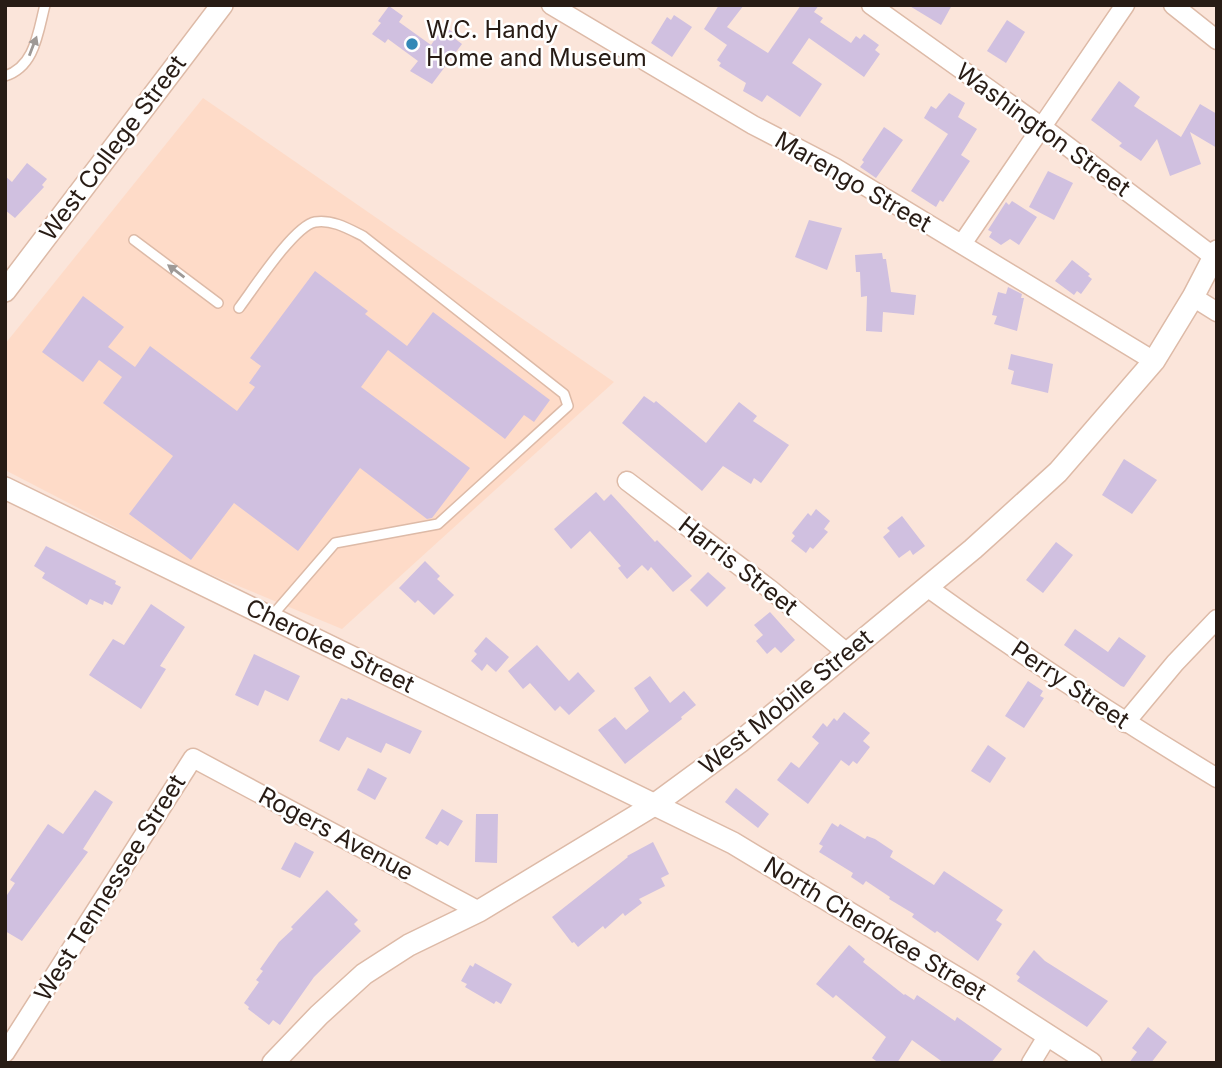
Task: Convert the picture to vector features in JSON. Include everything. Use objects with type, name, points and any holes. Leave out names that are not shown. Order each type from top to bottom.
[{"type":"street","name":"West College Street","points":[[5,290],[222,5]]},
{"type":"street","name":"Marengo Street","points":[[551,5],[753,125],[834,167],[1154,361]]},
{"type":"street","name":"Washington Street","points":[[871,5],[1215,254]]},
{"type":"street","points":[[962,244],[1125,5]]},
{"type":"street","points":[[1173,5],[1217,40]]},
{"type":"street","name":"West Mobile Street","points":[[278,1061],[364,974],[409,945],[479,911],[654,805],[741,741],[927,587],[1058,472],[1154,361],[1193,297],[1215,254]]},
{"type":"street","points":[[1193,297],[1217,312]]},
{"type":"street","name":"Harris Street","points":[[627,481],[771,590],[847,653]]},
{"type":"street","name":"Cherokee Street","points":[[5,488],[654,805]]},
{"type":"street","name":"Perry Street","points":[[927,587],[1125,723],[1217,778]]},
{"type":"street","points":[[1125,723],[1175,663],[1217,619]]},
{"type":"street","name":"Rogers Avenue","points":[[193,758],[479,911]]},
{"type":"street","name":"West Tennessee Street","points":[[5,1053],[193,758]]},
{"type":"street","name":"North Cherokee Street","points":[[654,805],[733,843],[987,996],[1091,1063]]},
{"type":"street","points":[[1031,1063],[1048,1035]]},
{"type":"lane","points":[[5,76],[15,73],[25,64],[33,50],[45,5]]},
{"type":"lane","points":[[239,308],[297,232],[315,222],[338,224],[363,236],[554,386],[564,394],[568,406],[438,524],[335,543],[271,617]]},
{"type":"lane","points":[[134,240],[218,303]]},
{"type":"shaded area","points":[[203,98],[614,382],[342,629],[190,566],[5,470],[5,344]]},
{"type":"building","points":[[719,5],[744,5],[727,27],[768,53],[801,5],[819,5],[814,12],[823,18],[820,22],[851,43],[856,36],[860,39],[864,34],[879,45],[875,50],[880,54],[864,77],[809,38],[792,63],[822,84],[800,117],[767,95],[762,102],[743,91],[746,83],[719,66],[721,63],[717,60],[727,45],[704,29]]},
{"type":"building","points":[[908,5],[952,5],[941,25]]},
{"type":"building","name":"W.C. Handy Home and Museum","points":[[389,6],[403,16],[399,22],[431,45],[444,26],[457,35],[454,38],[462,44],[432,84],[410,71],[418,61],[388,39],[385,43],[372,34]]},
{"type":"building","points":[[674,15],[692,27],[672,57],[651,43],[667,17],[671,20]]},
{"type":"building","points":[[1007,20],[1025,32],[1006,63],[987,51]]},
{"type":"building","points":[[1119,81],[1140,97],[1134,106],[1181,137],[1200,104],[1217,114],[1217,148],[1190,132],[1201,164],[1170,176],[1157,139],[1141,161],[1119,146],[1122,143],[1091,120]]},
{"type":"building","points":[[949,93],[965,103],[958,117],[977,129],[961,155],[970,161],[943,202],[940,200],[936,207],[911,191],[948,134],[924,118],[931,106],[936,109]]},
{"type":"building","points":[[884,127],[903,140],[876,178],[860,167]]},
{"type":"building","points":[[27,163],[47,179],[42,185],[44,187],[15,218],[5,210],[5,176],[12,182]]},
{"type":"building","points":[[1048,171],[1073,183],[1054,220],[1029,207]]},
{"type":"building","points":[[1012,201],[1037,217],[1019,245],[1010,239],[1001,245],[989,237],[992,232],[988,230],[1006,202],[1009,205]]},
{"type":"building","points":[[809,220],[842,228],[827,270],[795,257]]},
{"type":"building","points":[[882,253],[883,259],[886,259],[891,292],[916,295],[914,315],[883,312],[882,332],[866,331],[867,296],[861,297],[860,272],[856,272],[855,255]]},
{"type":"building","points":[[1072,260],[1090,274],[1088,276],[1092,279],[1081,294],[1077,291],[1074,295],[1055,281]]},
{"type":"building","points":[[315,271],[368,311],[365,314],[407,346],[433,312],[550,400],[534,422],[524,415],[505,439],[388,350],[361,387],[470,468],[432,518],[427,519],[360,468],[298,551],[234,503],[191,560],[129,514],[173,456],[103,403],[122,377],[99,360],[83,382],[42,352],[83,296],[124,327],[108,347],[135,367],[150,346],[237,411],[255,387],[249,383],[261,366],[250,358]]},
{"type":"building","points":[[1008,287],[1022,294],[1021,298],[1024,298],[1017,331],[994,324],[997,316],[992,315],[998,292],[1006,294]]},
{"type":"building","points":[[1011,354],[1053,364],[1048,393],[1011,384],[1014,371],[1008,369]]},
{"type":"building","points":[[644,396],[654,403],[656,401],[706,443],[739,402],[757,416],[753,421],[789,445],[761,483],[754,478],[751,484],[723,466],[702,491],[622,423]]},
{"type":"building","points":[[1124,459],[1157,480],[1132,514],[1102,495]]},
{"type":"building","points":[[596,492],[604,501],[611,494],[655,542],[657,540],[692,576],[673,592],[651,567],[648,571],[642,565],[627,579],[618,568],[621,566],[590,531],[571,549],[554,529]]},
{"type":"building","points":[[816,509],[830,521],[824,529],[828,532],[806,553],[791,541],[795,536],[792,533],[808,513],[811,516]]},
{"type":"building","points":[[902,516],[925,546],[913,555],[910,550],[899,558],[883,537],[890,531],[887,528]]},
{"type":"building","points":[[1056,542],[1073,555],[1043,593],[1026,580]]},
{"type":"building","points":[[46,546],[116,581],[115,584],[121,587],[112,605],[104,601],[103,605],[90,599],[87,605],[42,578],[45,573],[34,566]]},
{"type":"building","points":[[425,561],[440,576],[437,579],[454,595],[434,615],[418,600],[415,603],[399,588]]},
{"type":"building","points":[[708,572],[726,588],[707,607],[690,590]]},
{"type":"building","points":[[151,604],[185,627],[160,666],[166,669],[141,709],[89,675],[113,639],[124,645]]},
{"type":"building","points":[[770,612],[795,640],[781,653],[775,647],[767,654],[756,641],[763,635],[754,625]]},
{"type":"building","points":[[1075,629],[1108,652],[1119,637],[1146,656],[1124,687],[1121,686],[1064,645]]},
{"type":"building","points":[[486,637],[509,657],[496,672],[487,664],[482,671],[471,661],[477,654],[474,651]]},
{"type":"building","points":[[537,645],[569,681],[578,672],[595,691],[569,715],[560,706],[555,711],[530,683],[523,689],[508,671]]},
{"type":"building","points":[[254,654],[300,676],[288,701],[265,690],[258,706],[235,695]]},
{"type":"building","points":[[650,676],[670,703],[684,691],[696,705],[625,764],[598,730],[615,717],[626,730],[649,711],[634,688]]},
{"type":"building","points":[[1028,681],[1043,691],[1040,696],[1044,698],[1024,728],[1005,716]]},
{"type":"building","points":[[341,698],[348,698],[422,731],[410,754],[386,743],[381,753],[347,737],[339,751],[319,741]]},
{"type":"building","points":[[844,712],[870,733],[863,741],[870,747],[857,764],[853,761],[849,766],[841,760],[808,804],[777,780],[791,762],[799,768],[819,743],[812,737],[823,723],[827,727],[834,718],[837,721]]},
{"type":"building","points":[[988,745],[1006,758],[990,783],[971,771]]},
{"type":"building","points":[[368,768],[387,778],[375,800],[357,790]]},
{"type":"building","points":[[736,788],[769,814],[758,828],[725,802]]},
{"type":"building","points":[[95,790],[113,802],[83,849],[88,852],[22,941],[5,931],[5,898],[15,883],[10,880],[48,824],[63,834]]},
{"type":"building","points":[[442,809],[463,821],[448,846],[440,841],[437,845],[425,838]]},
{"type":"building","points":[[476,814],[498,814],[497,863],[475,862]]},
{"type":"building","points":[[832,823],[838,827],[840,824],[865,839],[867,836],[875,839],[893,851],[890,857],[934,885],[944,871],[1003,910],[996,920],[1002,924],[978,961],[937,931],[935,933],[912,917],[914,914],[889,899],[890,897],[866,881],[863,885],[851,877],[853,873],[819,852],[823,846],[819,844]]},
{"type":"building","points":[[295,842],[314,852],[300,878],[281,869]]},
{"type":"building","points":[[653,842],[669,874],[661,878],[665,886],[639,899],[642,903],[625,916],[623,913],[605,929],[603,926],[578,947],[572,943],[552,917],[627,856]]},
{"type":"building","points":[[327,890],[358,920],[354,924],[361,931],[314,977],[280,1025],[273,1020],[269,1025],[244,1003],[259,982],[256,980],[263,971],[260,969],[279,942]]},
{"type":"building","points":[[849,945],[865,959],[863,962],[904,995],[914,1000],[917,995],[955,1021],[957,1017],[1002,1049],[991,1063],[944,1063],[912,1040],[897,1063],[879,1063],[872,1058],[886,1037],[836,995],[833,998],[816,984]]},
{"type":"building","points":[[1034,950],[1045,961],[1108,1001],[1087,1027],[1017,981],[1020,977],[1016,974]]},
{"type":"building","points":[[475,963],[512,984],[501,1004],[496,1001],[494,1004],[465,987],[467,984],[461,981],[470,965],[473,967]]},
{"type":"building","points":[[1148,1027],[1167,1042],[1151,1063],[1129,1063],[1137,1052],[1132,1048]]},
{"type":"place","name":"W.C. Handy Home and Museum","points":[[412,44]]}]
